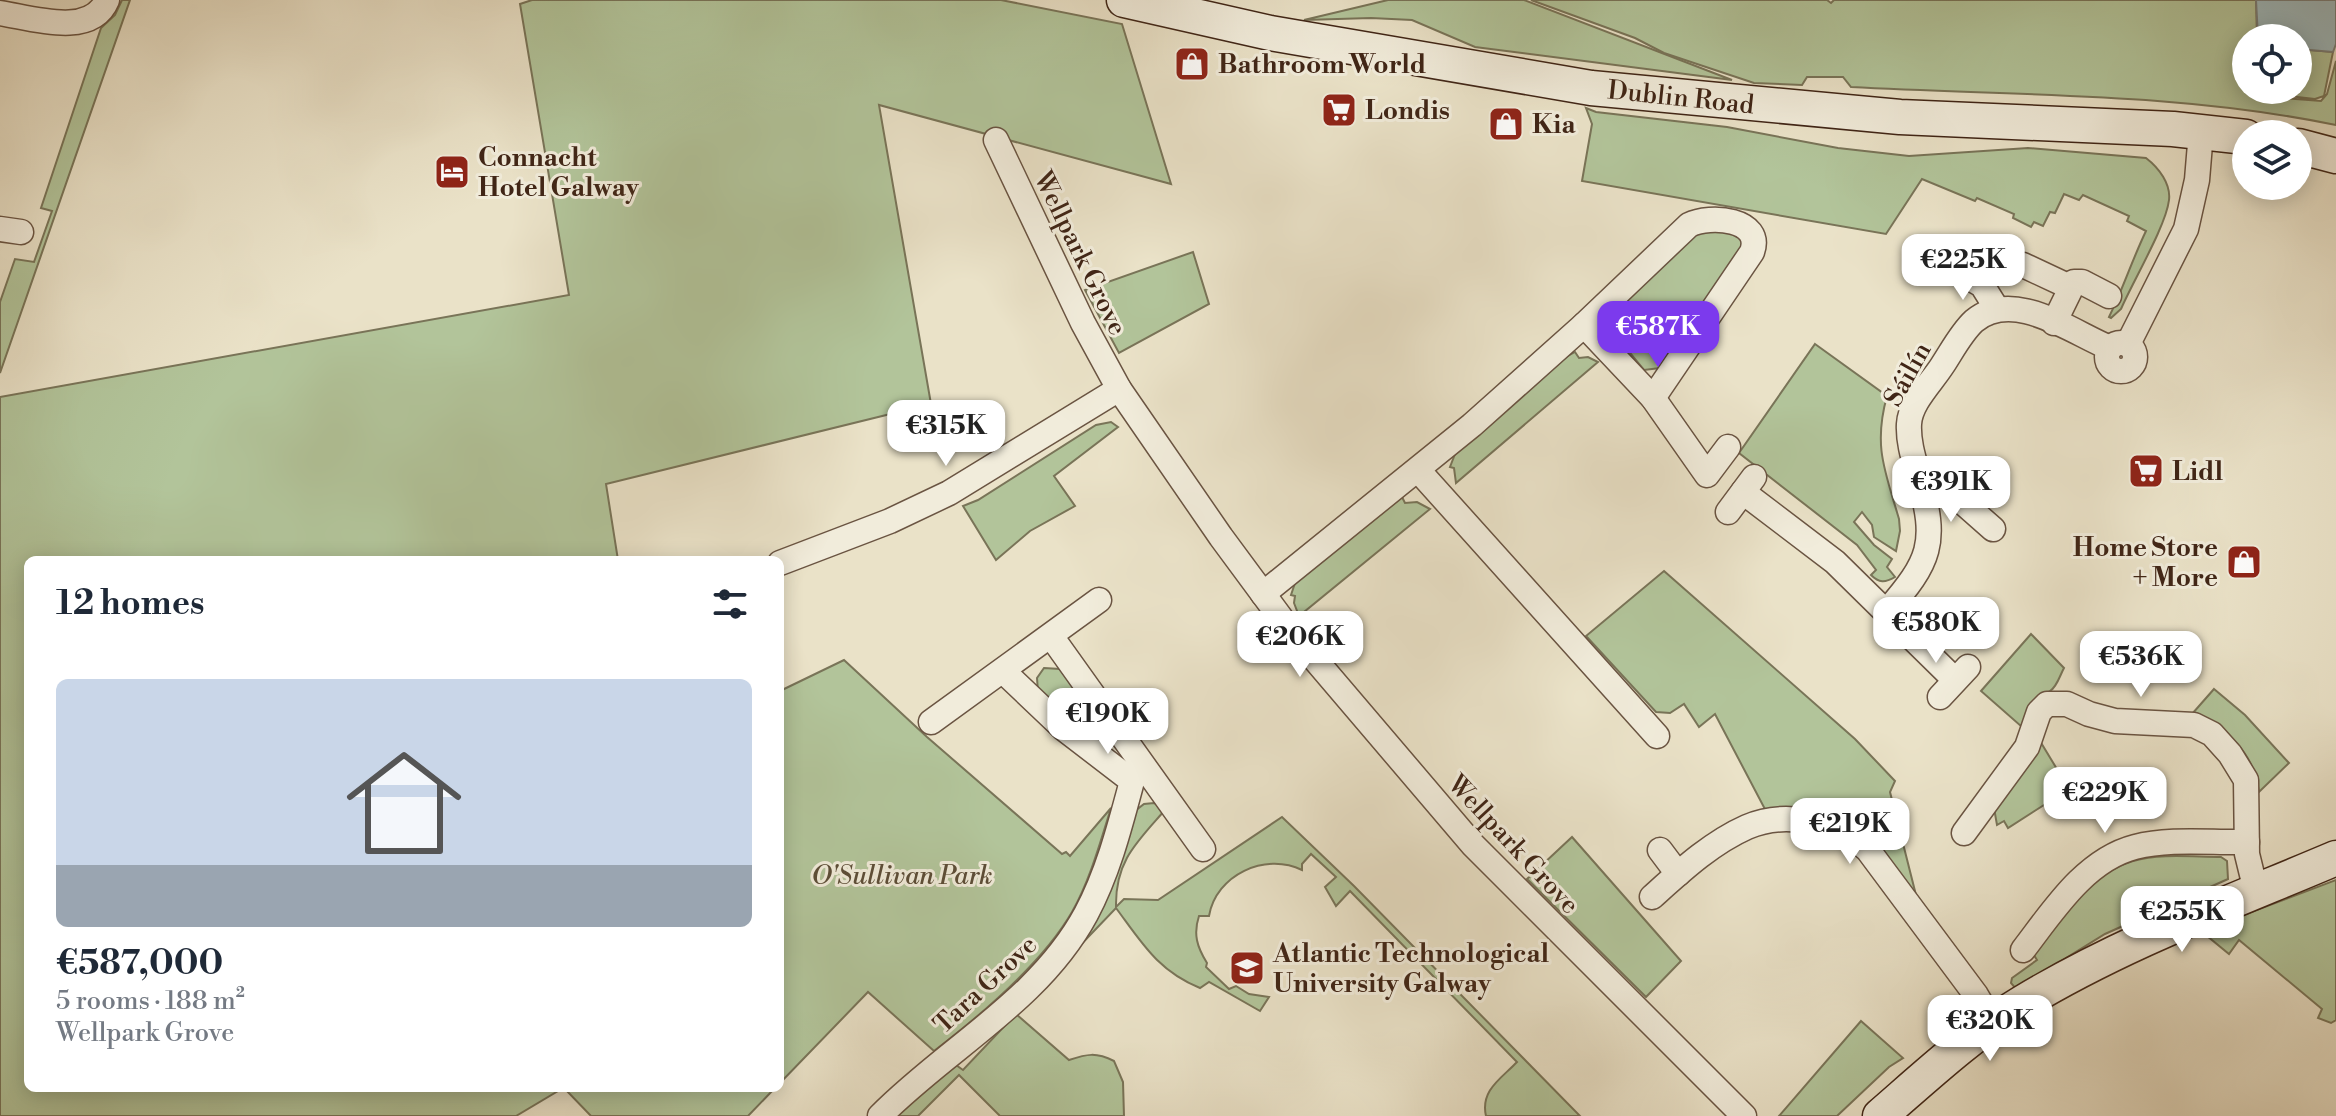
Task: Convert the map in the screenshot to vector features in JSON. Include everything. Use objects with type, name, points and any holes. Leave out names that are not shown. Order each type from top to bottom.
[{"type":"main road","name":"Dublin Road","points":[[1124,0],[1270,33],[1591,88],[1900,117],[2232,135]]},
{"type":"main road","points":[[2312,150],[2336,156]]},
{"type":"main road","points":[[1880,1116],[2022,1003],[2128,945],[2336,858]]},
{"type":"street","points":[[0,13],[63,22],[92,19],[102,11],[107,0]]},
{"type":"street","points":[[1954,269],[1982,285],[1997,309],[2013,308],[2119,346],[2180,243],[2190,216],[2197,180],[2201,132]]},
{"type":"street","name":"Wellpark Grove","points":[[996,140],[1083,323],[1119,389],[1263,594],[1427,794],[1473,845],[1744,1116]]},
{"type":"street","points":[[1263,594],[1491,409],[1689,225],[1700,220],[1717,219],[1742,225],[1750,231],[1755,244],[1752,252],[1653,398]]},
{"type":"street","points":[[2023,265],[2070,287]]},
{"type":"street","points":[[2054,323],[2074,282],[2082,282],[2109,296]]},
{"type":"street","name":"Sáilín","points":[[1887,611],[1914,579],[1925,560],[1928,537],[1922,487],[1910,445],[1910,416],[1964,332],[1983,315],[1997,309]]},
{"type":"street","points":[[1584,325],[1653,398],[1707,475],[1728,447]]},
{"type":"street","points":[[784,561],[890,521],[949,493],[1119,389]]},
{"type":"street","points":[[1418,470],[1657,736]]},
{"type":"street","points":[[1728,512],[1748,484],[1887,611],[1954,681]]},
{"type":"street","points":[[1922,487],[1951,492],[1993,529]]},
{"type":"street","points":[[931,722],[1099,600]]},
{"type":"street","points":[[1051,636],[1139,775],[1203,849]]},
{"type":"street","points":[[1003,671],[1063,728],[1139,775]]},
{"type":"street","points":[[1964,833],[2027,747],[2039,712],[2047,704],[2059,702],[2115,721],[2183,723],[2207,730],[2230,754],[2246,780],[2248,863],[2256,891]]},
{"type":"street","name":"Tara Grove","points":[[880,1116],[1029,987],[1075,932],[1096,893],[1139,775]]},
{"type":"street","points":[[1652,897],[1723,841],[1755,824],[1806,821],[1839,831],[1859,842],[1877,860],[1976,995],[1993,1024]]},
{"type":"street","points":[[2023,950],[2088,873],[2124,852],[2135,847],[2168,843],[2247,842]]},
{"type":"street","points":[[1660,850],[1678,874]]},
{"type":"green space","points":[[122,0],[130,0],[0,373],[0,302],[15,259],[34,262],[52,211],[41,208],[101,28],[115,15]]},
{"type":"green space","points":[[532,0],[1001,0],[1122,24],[1171,184],[879,105],[931,404],[606,484],[617,556],[24,556],[24,1092],[556,1092],[516,1116],[0,1116],[0,397],[569,295],[520,4]]},
{"type":"green space","points":[[1388,0],[1524,0],[1732,80],[1475,47],[1412,20],[1304,20]]},
{"type":"green space","points":[[1531,0],[1827,0],[1831,3],[1834,0],[2256,0],[2257,24],[2232,24],[2232,104],[2312,104],[2312,100],[2321,101],[2327,94],[2336,61],[2336,125],[2216,106],[2156,101],[1851,87],[1843,77],[1807,77],[1802,85],[1754,83],[1664,53],[1635,38]]},
{"type":"green space","points":[[2312,50],[2333,52],[2324,96],[2312,99]]},
{"type":"green space","points":[[1586,108],[1596,112],[1727,127],[1838,148],[1909,156],[2028,148],[2146,158],[2163,177],[2169,200],[2162,224],[2121,309],[2111,318],[2146,231],[2127,221],[2129,216],[2083,195],[2079,200],[2064,194],[2055,213],[2050,212],[2043,226],[2034,222],[2031,227],[2013,218],[2014,214],[1922,179],[1886,234],[1582,181],[1592,124]]},
{"type":"green space","points":[[1696,231],[1733,231],[1743,247],[1660,368],[1644,370],[1616,336],[1617,310]]},
{"type":"green space","points":[[1193,252],[1209,304],[1119,353],[1085,290]]},
{"type":"green space","points":[[1815,344],[1887,396],[1881,444],[1885,472],[1899,519],[1896,551],[1874,537],[1872,525],[1862,512],[1854,522],[1874,545],[1892,559],[1887,567],[1895,577],[1888,580],[1874,578],[1871,575],[1876,570],[1857,545],[1739,453]]},
{"type":"green space","points":[[1575,352],[1579,358],[1588,357],[1598,362],[1456,483],[1454,468],[1450,467],[1455,454]]},
{"type":"green space","points":[[1111,422],[1118,427],[1054,476],[1075,506],[1030,531],[996,560],[963,506],[978,500],[1096,425]]},
{"type":"green space","points":[[1402,497],[1405,503],[1417,502],[1430,509],[1299,616],[1295,596],[1291,595],[1295,583]]},
{"type":"green space","points":[[1664,571],[1855,739],[1895,781],[1890,792],[1918,903],[1875,840],[1862,831],[1824,816],[1767,813],[1715,714],[1699,727],[1684,704],[1670,713],[1656,712],[1586,636]]},
{"type":"green space","points":[[2031,634],[2064,668],[2052,689],[2029,709],[2022,727],[1981,691]]},
{"type":"green space","name":"O'Sullivan Park","points":[[844,660],[1062,854],[1066,852],[1070,856],[1111,808],[1084,887],[1059,931],[1009,988],[934,1051],[868,992],[784,1079],[784,689]]},
{"type":"green space","points":[[1044,668],[1060,669],[1091,712],[1088,723],[1084,725],[1071,721],[1038,692],[1037,678]]},
{"type":"green space","points":[[2214,689],[2245,715],[2289,763],[2259,792],[2245,753],[2227,735],[2192,714]]},
{"type":"green space","points":[[2040,741],[2069,789],[2008,828],[2004,821],[1997,825],[1994,808]]},
{"type":"green space","points":[[1154,803],[1165,810],[1130,853],[1119,877],[1116,907],[1124,899],[1158,900],[1282,817],[1580,1116],[1486,1116],[1489,1092],[1517,1062],[1350,891],[1336,906],[1325,887],[1336,877],[1311,854],[1302,864],[1302,870],[1273,864],[1244,871],[1221,889],[1209,916],[1199,916],[1197,940],[1206,967],[1229,989],[1236,986],[1249,994],[1269,997],[1260,1011],[1209,982],[1200,988],[1173,973],[1152,955],[1116,908],[1070,956],[1135,811],[1144,804]]},
{"type":"green space","points":[[1572,837],[1681,961],[1646,997],[1527,879]]},
{"type":"green space","points":[[2166,856],[2221,857],[2227,861],[2228,879],[2105,934],[2016,989],[2011,983],[2012,978],[2037,960],[2032,952],[2076,899],[2117,867]]},
{"type":"green space","points":[[2336,880],[2336,1020],[2331,1023],[2318,1018],[2322,1009],[2239,940],[2229,954],[2201,931]]},
{"type":"green space","points":[[1016,1014],[1069,1060],[1092,1055],[1114,1061],[1123,1082],[1124,1116],[1000,1116],[959,1075],[918,1116],[896,1116],[956,1065],[963,1070]]},
{"type":"green space","points":[[1861,1021],[1903,1058],[1889,1067],[1837,1116],[1779,1116]]},
{"type":"green space","points":[[568,1092],[771,1092],[748,1116],[591,1116]]},
{"type":"water","points":[[2256,0],[2336,0],[2336,44],[2333,52],[2312,50],[2312,24],[2257,24]]},
{"type":"place","name":"Bathroom World","points":[[1192,64]]},
{"type":"place","name":"Londis","points":[[1339,110]]},
{"type":"place","name":"Kia","points":[[1506,124]]},
{"type":"place","name":"Connacht Hotel Galway","points":[[452,172]]},
{"type":"place","name":"Lidl","points":[[2146,471]]},
{"type":"place","name":"Home Store + More","points":[[2244,562]]},
{"type":"place","name":"Atlantic Technological University Galway","points":[[1247,968]]}]
